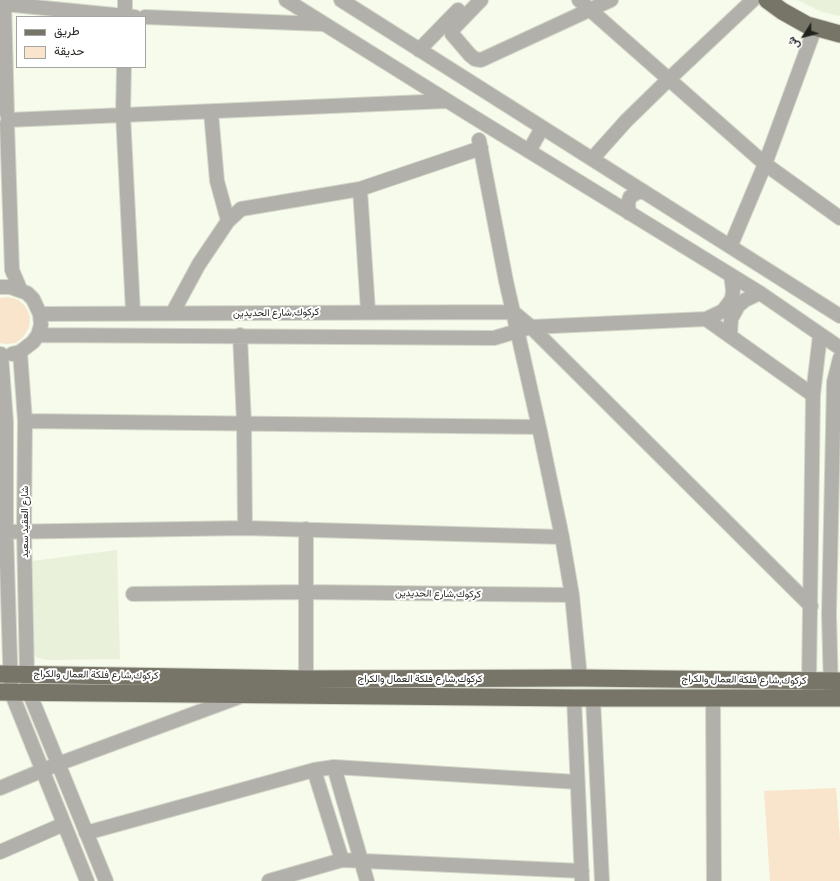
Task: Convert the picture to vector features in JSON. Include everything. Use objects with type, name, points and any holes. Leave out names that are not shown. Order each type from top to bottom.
[{"type":"main road","points":[[767,0],[790,16],[815,28],[840,34]]},
{"type":"main road","name":"كركوك,شارع فلكة العمال والكراج","points":[[5,674],[306,679],[580,678],[835,689]]},
{"type":"main road","name":"كركوك,شارع فلكة العمال والكراج","points":[[6,692],[593,698],[713,697],[810,689]]},
{"type":"street","points":[[125,0],[125,16]]},
{"type":"street","points":[[286,0],[760,293],[840,348]]},
{"type":"street","points":[[341,0],[840,316]]},
{"type":"street","points":[[419,50],[468,0]]},
{"type":"street","points":[[481,0],[453,29],[452,34],[470,55],[481,60],[584,4],[611,0]]},
{"type":"street","points":[[592,159],[626,121],[753,0]]},
{"type":"street","points":[[20,289],[12,270],[4,119],[4,2],[117,16]]},
{"type":"street","points":[[584,4],[764,164],[840,218]]},
{"type":"street","points":[[146,17],[323,24]]},
{"type":"street","points":[[730,245],[764,164],[815,28]]},
{"type":"street","points":[[124,68],[123,114],[133,312]]},
{"type":"street","points":[[4,119],[211,112],[447,100]]},
{"type":"street","points":[[211,112],[217,181],[228,222]]},
{"type":"street","points":[[529,151],[542,128]]},
{"type":"street","points":[[173,312],[198,264],[228,222],[241,209],[360,189],[480,144],[513,312],[562,537],[572,595],[580,678]]},
{"type":"street","points":[[360,189],[368,311]]},
{"type":"street","points":[[629,213],[628,203],[630,197],[643,191]]},
{"type":"street","points":[[38,335],[240,335],[494,338],[531,327],[706,320],[723,311],[732,299],[733,290],[731,275]]},
{"type":"street","points":[[0,287],[20,289],[33,299],[40,314],[41,325],[38,335],[30,345],[20,352],[11,355],[0,354]]},
{"type":"street","points":[[730,336],[731,319],[738,306],[745,300],[760,293]]},
{"type":"street","name":"كركوك,شارع الحديدين","points":[[40,314],[133,312],[299,313],[368,311],[513,312]]},
{"type":"street","points":[[513,312],[531,327],[811,606]]},
{"type":"street","points":[[298,336],[299,313]]},
{"type":"street","points":[[706,320],[813,395]]},
{"type":"street","points":[[240,335],[244,423],[245,528]]},
{"type":"street","points":[[810,689],[813,395],[820,335]]},
{"type":"street","name":"شارع العقيد سعيد","points":[[20,352],[25,421],[24,531],[27,674],[29,692],[106,881]]},
{"type":"street","name":"شارع العقيد سعيد","points":[[0,354],[6,421],[3,532],[6,692],[42,770],[64,824],[82,880]]},
{"type":"street","points":[[835,689],[834,382],[840,358]]},
{"type":"street","points":[[25,421],[539,427]]},
{"type":"street","points":[[3,532],[245,528],[562,537]]},
{"type":"street","points":[[306,529],[304,592],[306,679]]},
{"type":"street","name":"كركوك,شارع الحديدين","points":[[133,594],[304,592],[572,595]]},
{"type":"street","points":[[0,788],[42,770],[246,694]]},
{"type":"street","points":[[713,697],[714,881]]},
{"type":"street","points":[[269,881],[342,860],[582,876],[574,698]]},
{"type":"street","points":[[593,698],[602,881]]},
{"type":"street","points":[[86,833],[314,770],[334,767],[578,782]]},
{"type":"street","points":[[334,767],[367,881]]},
{"type":"street","points":[[314,770],[342,860]]},
{"type":"street","points":[[0,852],[64,824]]},
{"type":"shaded area","points":[[797,0],[840,0],[840,16],[822,12]]},
{"type":"shaded area","points":[[117,550],[120,659],[46,660],[36,657],[33,651],[32,561]]},
{"type":"green space","points":[[8,297],[18,300],[26,307],[30,317],[29,327],[24,336],[16,343],[5,344],[0,343],[0,298]]},
{"type":"green space","points":[[836,788],[840,839],[840,881],[770,881],[764,791]]}]
